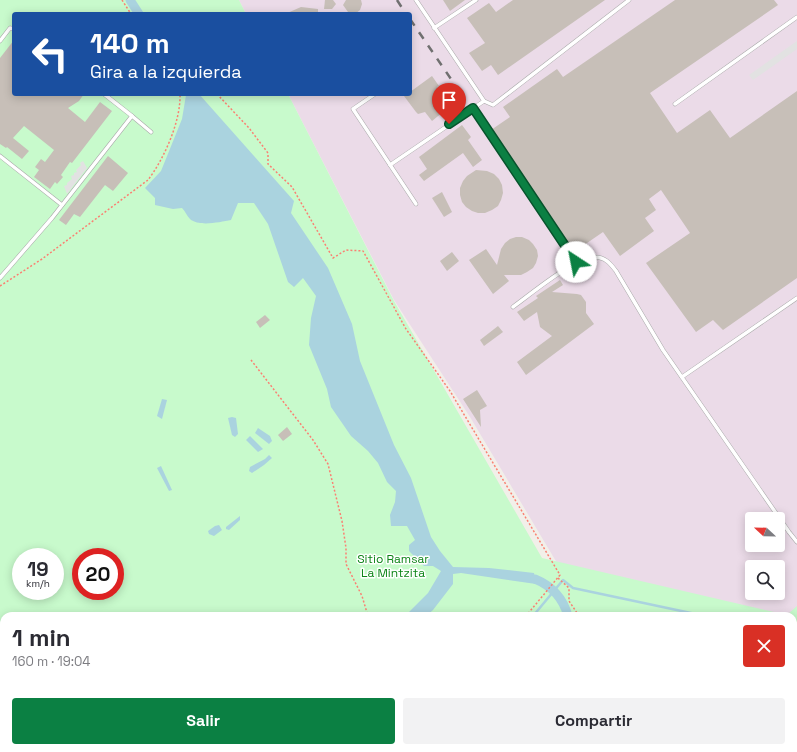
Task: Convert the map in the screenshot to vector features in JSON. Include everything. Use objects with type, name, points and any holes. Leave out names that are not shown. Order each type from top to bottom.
[{"type":"lane","points":[[416,0],[484,101],[493,105],[628,0]]},
{"type":"lane","points":[[434,28],[476,0]]},
{"type":"lane","points":[[675,104],[797,17]]},
{"type":"lane","points":[[0,42],[10,28],[12,28]]},
{"type":"lane","points":[[107,96],[151,132]]},
{"type":"lane","points":[[372,96],[353,109],[416,204]]},
{"type":"lane","points":[[390,165],[484,101]]},
{"type":"lane","points":[[473,108],[576,262]]},
{"type":"lane","points":[[0,278],[52,218],[132,116]]},
{"type":"lane","points":[[0,156],[62,205]]},
{"type":"lane","points":[[513,307],[576,262],[593,256],[606,259],[616,271],[663,350],[797,542]]},
{"type":"lane","points":[[682,377],[797,298]]},
{"type":"path","points":[[122,0],[130,12]]},
{"type":"path","points":[[0,286],[42,260],[148,180],[156,169],[177,123],[180,96]]},
{"type":"path","points":[[219,96],[249,128],[268,153],[268,164],[292,187],[333,258],[346,250],[363,251],[406,329],[450,391],[560,575],[530,612]]},
{"type":"path","points":[[251,360],[313,440],[328,464],[342,521],[346,548],[346,564],[362,596],[367,612]]},
{"type":"path","points":[[558,578],[568,588],[570,600],[577,612]]},
{"type":"shaded area","points":[[239,0],[797,0],[797,612],[753,612],[560,568],[470,417],[394,300],[289,96],[412,96],[412,12],[245,12]]},
{"type":"shaded area","points":[[797,41],[797,49],[753,80],[749,75]]},
{"type":"shaded area","points":[[83,161],[87,168],[67,194],[64,186],[67,185],[67,183],[72,179],[71,176],[77,172],[76,170]]},
{"type":"green space","name":"Sitio Ramsar La Mintzita","points":[[0,0],[239,0],[245,12],[12,12],[12,96],[289,96],[394,301],[542,558],[774,612],[0,612]]},
{"type":"green space","points":[[797,606],[797,612],[790,612]]},
{"type":"water","points":[[186,96],[201,96],[294,201],[291,213],[328,268],[352,324],[360,361],[394,445],[411,478],[431,537],[440,551],[453,567],[489,568],[534,573],[536,584],[461,573],[453,574],[453,584],[433,610],[431,612],[409,612],[428,593],[441,571],[433,566],[424,566],[409,551],[409,545],[415,540],[407,526],[391,526],[390,515],[395,502],[396,491],[387,482],[378,463],[368,451],[351,436],[331,407],[327,389],[309,345],[311,318],[316,296],[303,278],[294,287],[288,282],[268,224],[254,203],[238,203],[231,220],[199,223],[190,219],[182,208],[173,209],[155,205],[155,198],[145,188],[161,171],[182,119]]},
{"type":"water","points":[[162,399],[167,400],[162,419],[157,416]]},
{"type":"water","points":[[228,418],[236,418],[238,434],[235,437],[232,435]]},
{"type":"water","points":[[258,428],[270,436],[272,441],[269,444],[255,433]]},
{"type":"water","points":[[250,436],[263,449],[258,452],[246,440]]},
{"type":"water","points":[[269,455],[272,458],[264,465],[252,473],[249,471],[250,467],[265,459]]},
{"type":"water","points":[[161,466],[172,490],[169,491],[157,468]]},
{"type":"water","points":[[240,516],[240,520],[229,530],[226,529],[226,527]]},
{"type":"water","points":[[219,525],[222,530],[214,536],[209,534],[208,531]]},
{"type":"building","points":[[325,0],[333,0],[336,4],[332,9],[324,9]]},
{"type":"building","points":[[346,0],[361,0],[362,4],[358,12],[348,12],[343,5]]},
{"type":"building","points":[[443,0],[465,0],[450,11]]},
{"type":"building","points":[[513,0],[605,0],[498,75],[491,65],[482,71],[469,53],[485,43],[467,18],[489,3],[496,12]]},
{"type":"building","points":[[675,0],[774,0],[778,5],[650,93],[677,133],[710,110],[730,138],[797,91],[797,278],[723,330],[713,320],[696,332],[646,263],[690,233],[661,190],[649,199],[656,210],[645,218],[654,231],[620,256],[603,232],[574,252],[491,130],[510,117],[503,107],[557,69],[563,77]]},
{"type":"building","points":[[301,7],[318,9],[318,12],[290,12]]},
{"type":"building","points":[[12,43],[12,96],[83,96],[79,101],[68,108],[85,122],[100,102],[112,111],[72,163],[70,162],[61,175],[63,177],[57,184],[55,182],[50,189],[34,177],[39,170],[35,167],[41,159],[45,162],[54,150],[24,126],[13,138],[29,151],[22,159],[7,147],[6,148],[0,144],[0,58]]},
{"type":"building","points":[[432,76],[439,86],[437,87],[443,94],[443,101],[451,108],[448,112],[443,112],[432,121],[425,112],[418,114],[404,96],[412,96],[412,91]]},
{"type":"building","points":[[462,125],[471,137],[468,140],[482,160],[473,167],[463,153],[424,181],[419,175],[427,169],[419,157]]},
{"type":"building","points":[[108,156],[128,173],[113,191],[105,185],[80,217],[74,214],[66,225],[59,220]]},
{"type":"building","points":[[476,170],[487,171],[494,174],[502,185],[503,193],[498,206],[485,213],[478,213],[466,207],[462,202],[460,195],[460,188],[463,181],[467,176]]},
{"type":"building","points":[[442,192],[452,212],[444,217],[432,198]]},
{"type":"building","points":[[516,237],[522,237],[529,240],[533,244],[537,250],[538,256],[536,263],[533,268],[521,275],[504,275],[509,281],[493,294],[469,260],[486,249],[497,265],[501,249],[505,243]]},
{"type":"building","points":[[452,252],[459,261],[447,271],[440,261]]},
{"type":"building","points":[[560,280],[563,285],[552,292],[581,295],[586,302],[586,313],[594,324],[526,375],[517,362],[552,336],[540,327],[537,312],[524,321],[517,312],[538,298],[536,296]]},
{"type":"building","points":[[265,315],[270,320],[260,328],[256,322]]},
{"type":"building","points":[[498,326],[503,332],[484,346],[480,340]]},
{"type":"building","points":[[477,390],[487,406],[480,410],[481,427],[463,399]]},
{"type":"building","points":[[287,427],[292,434],[283,441],[278,435]]},
{"type":"waterway","points":[[130,0],[138,12]]},
{"type":"waterway","points":[[535,579],[547,585],[556,593],[567,612]]},
{"type":"waterway","points":[[536,612],[563,580],[573,588],[686,612]]},
{"type":"railway","points":[[397,0],[405,12]]},
{"type":"railway","points":[[412,22],[451,79]]},
{"type":"route","points":[[449,124],[473,108],[576,262]]}]
